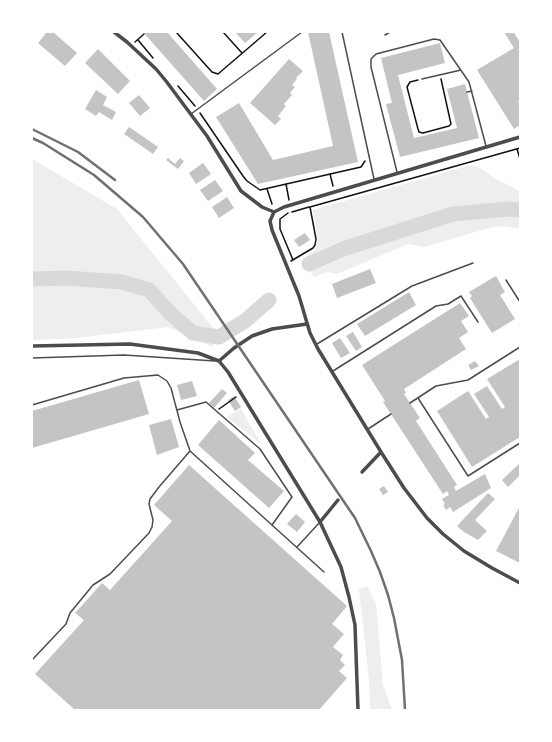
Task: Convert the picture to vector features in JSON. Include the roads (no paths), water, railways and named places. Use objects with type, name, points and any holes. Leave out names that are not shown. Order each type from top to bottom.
[{"type":"street","points":[[114,32],[156,69],[207,136],[241,191],[262,207],[274,212]]},
{"type":"street","points":[[520,137],[290,205],[274,212],[270,221],[272,230],[299,296],[307,324],[316,345],[404,488],[443,534],[464,551],[520,583]]},
{"type":"street","points":[[218,361],[252,336],[272,329],[307,324]]},
{"type":"street","points":[[32,346],[130,344],[198,353],[218,361],[228,372],[320,522],[341,567],[355,625],[358,710]]},
{"type":"street","points":[[362,472],[381,452]]},
{"type":"street","points":[[320,522],[338,500]]},
{"type":"lane","points":[[191,114],[302,32]]},
{"type":"lane","points":[[342,32],[374,181]]},
{"type":"lane","points":[[385,35],[390,32]]},
{"type":"lane","points":[[398,174],[371,67],[371,59],[376,54],[437,39],[442,42],[469,82],[487,148]]},
{"type":"lane","points":[[422,79],[461,70]]},
{"type":"lane","points":[[467,92],[472,91]]},
{"type":"lane","points":[[316,345],[412,286],[473,263]]},
{"type":"lane","points":[[506,280],[520,302]]},
{"type":"lane","points":[[332,372],[436,306],[448,304],[461,296],[478,322]]},
{"type":"lane","points":[[410,403],[436,386],[468,380],[520,347]]},
{"type":"lane","points":[[32,358],[124,355],[218,361]]},
{"type":"lane","points":[[32,405],[124,378],[158,375],[167,381],[171,388],[190,451],[324,572]]},
{"type":"lane","points":[[418,398],[468,476],[520,443]]},
{"type":"lane","points":[[177,410],[206,402],[260,448],[292,497],[272,525]]},
{"type":"lane","points":[[367,430],[392,414]]},
{"type":"lane","points":[[32,660],[66,624],[70,613],[93,585],[110,574],[149,532],[152,527],[153,520],[149,504],[150,500],[159,486],[190,451]]},
{"type":"lane","points":[[297,547],[320,522]]},
{"type":"waterway","points":[[309,264],[343,249],[453,214],[509,209],[520,210]]},
{"type":"waterway","points":[[32,279],[66,278],[122,282],[149,290],[171,314],[193,333],[219,337],[245,321],[269,300]]},
{"type":"railway","points":[[32,129],[78,152],[115,180]]},
{"type":"railway","points":[[32,138],[43,143],[94,175],[143,217],[183,264],[355,518],[380,572],[394,618],[402,660],[405,710]]}]
